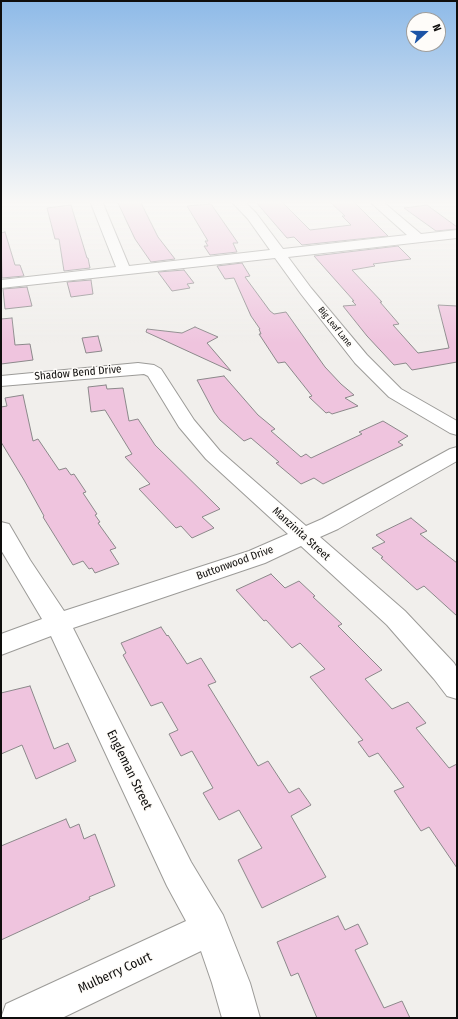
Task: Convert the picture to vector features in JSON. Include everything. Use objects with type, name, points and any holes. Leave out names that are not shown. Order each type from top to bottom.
[{"type":"street","points":[[115,249],[124,270]]},
{"type":"street","name":"Big Leaf Lane","points":[[275,249],[306,291],[361,359],[395,393],[457,429]]},
{"type":"street","points":[[1,284],[326,249]]},
{"type":"street","name":"Shadow Bend Drive","points":[[1,381],[138,368],[148,369],[155,373]]},
{"type":"street","name":"Manzinita Street","points":[[155,373],[186,423],[213,455],[396,618],[444,671],[457,688]]},
{"type":"street","name":"Buttonwood Drive","points":[[1,645],[58,623],[257,558],[337,520],[457,452]]},
{"type":"street","name":"Engleman Street","points":[[1,529],[20,564],[58,623],[179,874],[210,928],[231,983],[241,1018]]},
{"type":"street","name":"Mulberry Court","points":[[20,1018],[210,928]]},
{"type":"building","points":[[1,249],[10,249],[15,265],[20,265],[24,276],[2,278]]},
{"type":"building","points":[[60,249],[84,249],[90,268],[64,271]]},
{"type":"building","points":[[142,249],[167,249],[175,259],[151,262]]},
{"type":"building","points":[[206,249],[235,249],[237,252],[210,255]]},
{"type":"building","points":[[377,249],[401,249],[411,259],[373,264],[375,266],[352,270],[382,302],[380,302],[399,324],[393,325],[418,353],[449,348],[438,305],[457,306],[457,362],[412,370],[406,363],[394,365],[367,336],[343,306],[356,305],[314,256]]},
{"type":"building","points":[[242,263],[250,276],[245,277],[270,311],[274,314],[286,312],[325,367],[354,395],[345,398],[358,406],[332,414],[329,412],[326,413],[309,397],[312,396],[285,362],[278,363],[259,334],[261,334],[260,329],[251,316],[234,278],[225,279],[217,266]]},
{"type":"building","points":[[184,270],[194,283],[187,284],[190,288],[172,291],[158,272]]},
{"type":"building","points":[[91,280],[93,294],[71,297],[67,282]]},
{"type":"building","points":[[27,287],[32,306],[5,309],[3,289]]},
{"type":"building","points":[[12,318],[15,345],[30,344],[33,360],[1,364],[1,319]]},
{"type":"building","points":[[195,327],[218,337],[207,343],[231,371],[146,332],[147,329],[182,333]]},
{"type":"building","points":[[98,336],[102,351],[86,353],[82,338]]},
{"type":"building","points":[[224,376],[258,415],[275,429],[271,431],[301,457],[306,454],[311,458],[362,434],[359,432],[383,421],[408,436],[398,442],[403,445],[323,484],[314,478],[301,484],[276,463],[279,462],[251,438],[244,441],[220,420],[214,412],[197,380]]},
{"type":"building","points":[[106,385],[107,389],[123,388],[129,421],[138,419],[155,445],[220,509],[202,517],[214,528],[192,538],[181,526],[176,528],[139,489],[150,484],[125,457],[132,454],[105,410],[91,412],[88,387]]},
{"type":"building","points":[[23,395],[33,441],[38,439],[59,470],[66,468],[71,475],[74,474],[86,492],[83,493],[97,514],[95,515],[100,522],[98,523],[116,548],[110,550],[119,564],[95,573],[92,568],[89,569],[83,561],[73,565],[43,517],[44,516],[24,480],[1,442],[1,407],[7,406],[5,398]]},
{"type":"building","points":[[411,518],[427,531],[420,534],[457,563],[457,616],[424,586],[417,590],[372,548],[385,542],[376,535]]},
{"type":"building","points":[[271,574],[285,588],[299,581],[315,596],[313,597],[342,624],[338,626],[382,670],[365,679],[392,709],[408,702],[426,723],[416,728],[449,768],[457,764],[457,868],[429,827],[421,831],[394,791],[404,787],[378,753],[369,757],[358,742],[363,740],[310,677],[325,669],[300,643],[292,648],[266,620],[264,621],[236,590]]},
{"type":"building","points":[[161,627],[187,664],[201,658],[216,682],[208,685],[258,766],[268,761],[289,793],[299,788],[311,805],[291,816],[326,877],[262,908],[238,860],[262,848],[239,810],[219,820],[203,793],[213,788],[192,751],[181,756],[169,734],[178,730],[162,702],[151,706],[123,655],[126,653],[121,643]]},
{"type":"building","points":[[30,686],[54,749],[68,743],[76,761],[36,779],[22,745],[1,754],[1,693]]},
{"type":"building","points":[[66,819],[70,828],[79,824],[84,839],[95,834],[115,886],[1,940],[1,846]]},
{"type":"building","points":[[338,916],[345,930],[358,924],[368,944],[355,950],[384,1008],[402,1001],[410,1018],[317,1018],[298,973],[291,976],[277,942]]}]
